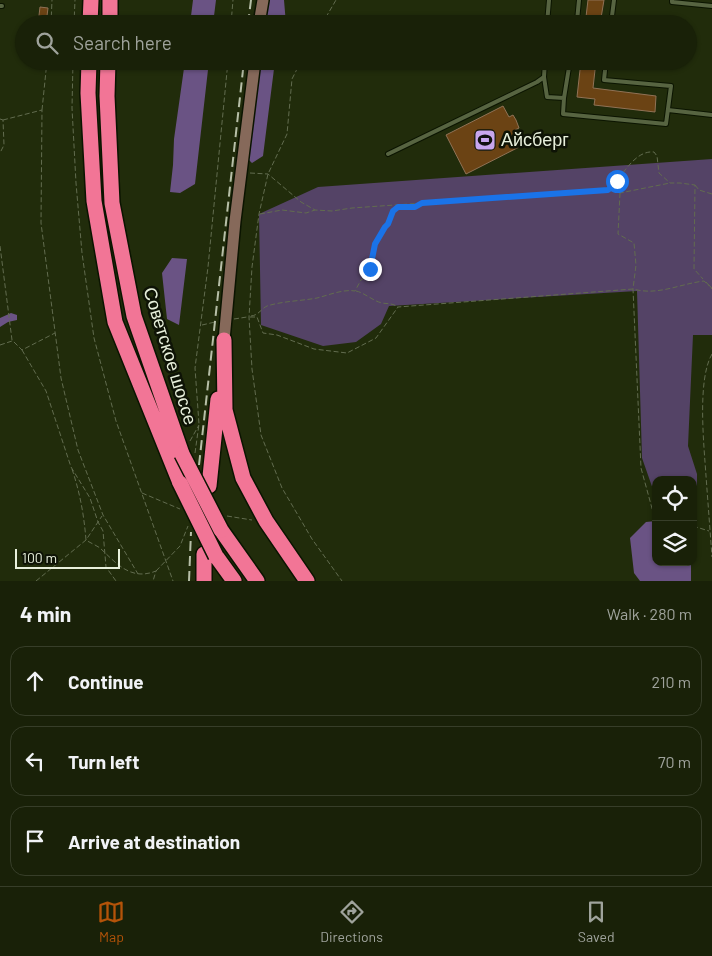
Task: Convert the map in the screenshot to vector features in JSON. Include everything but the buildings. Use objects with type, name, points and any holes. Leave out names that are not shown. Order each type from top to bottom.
[{"type":"highway","points":[[90,15],[91,0]]},
{"type":"highway","points":[[110,0],[110,15]]},
{"type":"highway","name":"Советское шоссе","points":[[89,70],[88,93],[94,201],[116,322],[210,555],[234,581]]},
{"type":"highway","name":"Советское шоссе","points":[[108,70],[107,96],[112,203],[134,316],[188,451],[223,523],[257,581]]},
{"type":"highway","points":[[209,486],[224,340]]},
{"type":"highway","points":[[224,340],[225,410],[243,478],[266,522],[307,581]]},
{"type":"highway","points":[[204,581],[210,555]]},
{"type":"street","points":[[261,15],[262,0]]},
{"type":"street","points":[[224,340],[241,172],[254,70]]},
{"type":"lane","points":[[548,15],[549,0]]},
{"type":"lane","points":[[578,15],[579,0]]},
{"type":"lane","points":[[612,15],[614,0]]},
{"type":"lane","points":[[672,0],[672,2],[712,6]]},
{"type":"lane","points":[[544,70],[547,97],[564,98]]},
{"type":"lane","points":[[569,70],[563,114],[666,124],[671,86],[604,80],[605,70]]},
{"type":"lane","points":[[388,154],[544,77]]},
{"type":"lane","points":[[668,110],[712,114]]},
{"type":"path","points":[[51,15],[52,0]]},
{"type":"path","points":[[74,15],[75,0]]},
{"type":"path","points":[[232,15],[233,0]]},
{"type":"path","points":[[327,15],[336,0]]},
{"type":"path","points":[[46,70],[42,110],[41,224],[61,378],[78,450],[103,515],[138,574]]},
{"type":"path","points":[[188,451],[200,424],[195,368],[208,267],[227,70]]},
{"type":"path","points":[[296,70],[292,80],[287,134],[268,174],[259,214],[252,267],[249,316],[252,369],[261,436],[282,488],[312,539],[342,581]]},
{"type":"path","points":[[0,153],[4,145],[1,119],[42,110]]},
{"type":"path","points":[[608,190],[622,175],[632,160],[640,154],[649,151],[654,152],[658,156],[659,173],[670,183]]},
{"type":"path","points":[[241,172],[268,174],[301,202],[315,210]]},
{"type":"path","points":[[259,214],[282,210],[306,213],[315,210],[332,211],[608,190],[620,193],[670,183],[695,185],[699,190],[712,194]]},
{"type":"path","points":[[695,185],[694,269],[712,288]]},
{"type":"path","points":[[620,193],[618,234],[634,243],[636,265],[633,288],[641,468],[652,508]]},
{"type":"path","points":[[355,291],[361,280],[368,275],[375,244],[388,224],[393,211],[398,207],[415,207],[422,203]]},
{"type":"path","points":[[0,246],[12,340],[22,350],[46,391],[78,488],[84,513],[86,540]]},
{"type":"path","points":[[249,316],[258,315],[264,307],[348,290],[365,293],[376,301],[393,303],[398,307],[633,288],[649,292],[661,289],[670,290],[680,285],[704,281]]},
{"type":"path","points":[[249,316],[257,317],[263,333],[278,335],[314,349],[347,353],[376,338],[398,307]]},
{"type":"path","points":[[22,350],[56,333]]},
{"type":"path","points":[[0,345],[12,340]]},
{"type":"path","points":[[712,354],[707,362],[705,375],[703,427],[712,557]]},
{"type":"path","points":[[188,451],[200,424]]},
{"type":"path","points":[[71,467],[90,498],[103,531],[106,567],[116,581]]},
{"type":"path","points":[[142,493],[181,510]]},
{"type":"path","points":[[36,581],[86,540],[103,515]]},
{"type":"path","points":[[223,523],[266,522]]},
{"type":"path","points":[[86,540],[99,547],[123,569],[146,575],[156,571],[180,546],[188,524]]},
{"type":"path","points":[[697,527],[710,531]]},
{"type":"path","points":[[153,581],[156,571]]},
{"type":"shaded area","points":[[193,0],[216,0],[214,15],[191,15]]},
{"type":"shaded area","points":[[266,0],[284,0],[285,15],[264,15]]},
{"type":"shaded area","points":[[184,70],[208,70],[195,184],[180,193],[170,192],[174,139]]},
{"type":"shaded area","points":[[257,70],[274,70],[263,156],[252,163],[247,152]]},
{"type":"shaded area","points":[[712,159],[712,335],[693,335],[688,446],[697,476],[652,476],[652,487],[642,458],[637,291],[389,306],[381,324],[356,342],[323,346],[261,325],[259,214],[318,187]]},
{"type":"shaded area","points":[[172,258],[187,259],[179,325],[167,319],[162,273]]},
{"type":"shaded area","points":[[11,313],[17,315],[17,320],[8,322],[0,327],[0,318]]},
{"type":"shaded area","points":[[652,521],[652,566],[691,566],[691,581],[640,581],[634,573],[630,538],[646,522]]},
{"type":"railway","points":[[249,15],[251,0]]},
{"type":"railway","points":[[199,465],[243,70]]},
{"type":"railway","points":[[189,581],[191,532]]},
{"type":"place","name":"Айсберг","points":[[485,140]]},
{"type":"route","points":[[370,269],[375,244],[388,224],[390,215],[398,207],[410,208],[422,203],[608,190],[617,181]]}]
